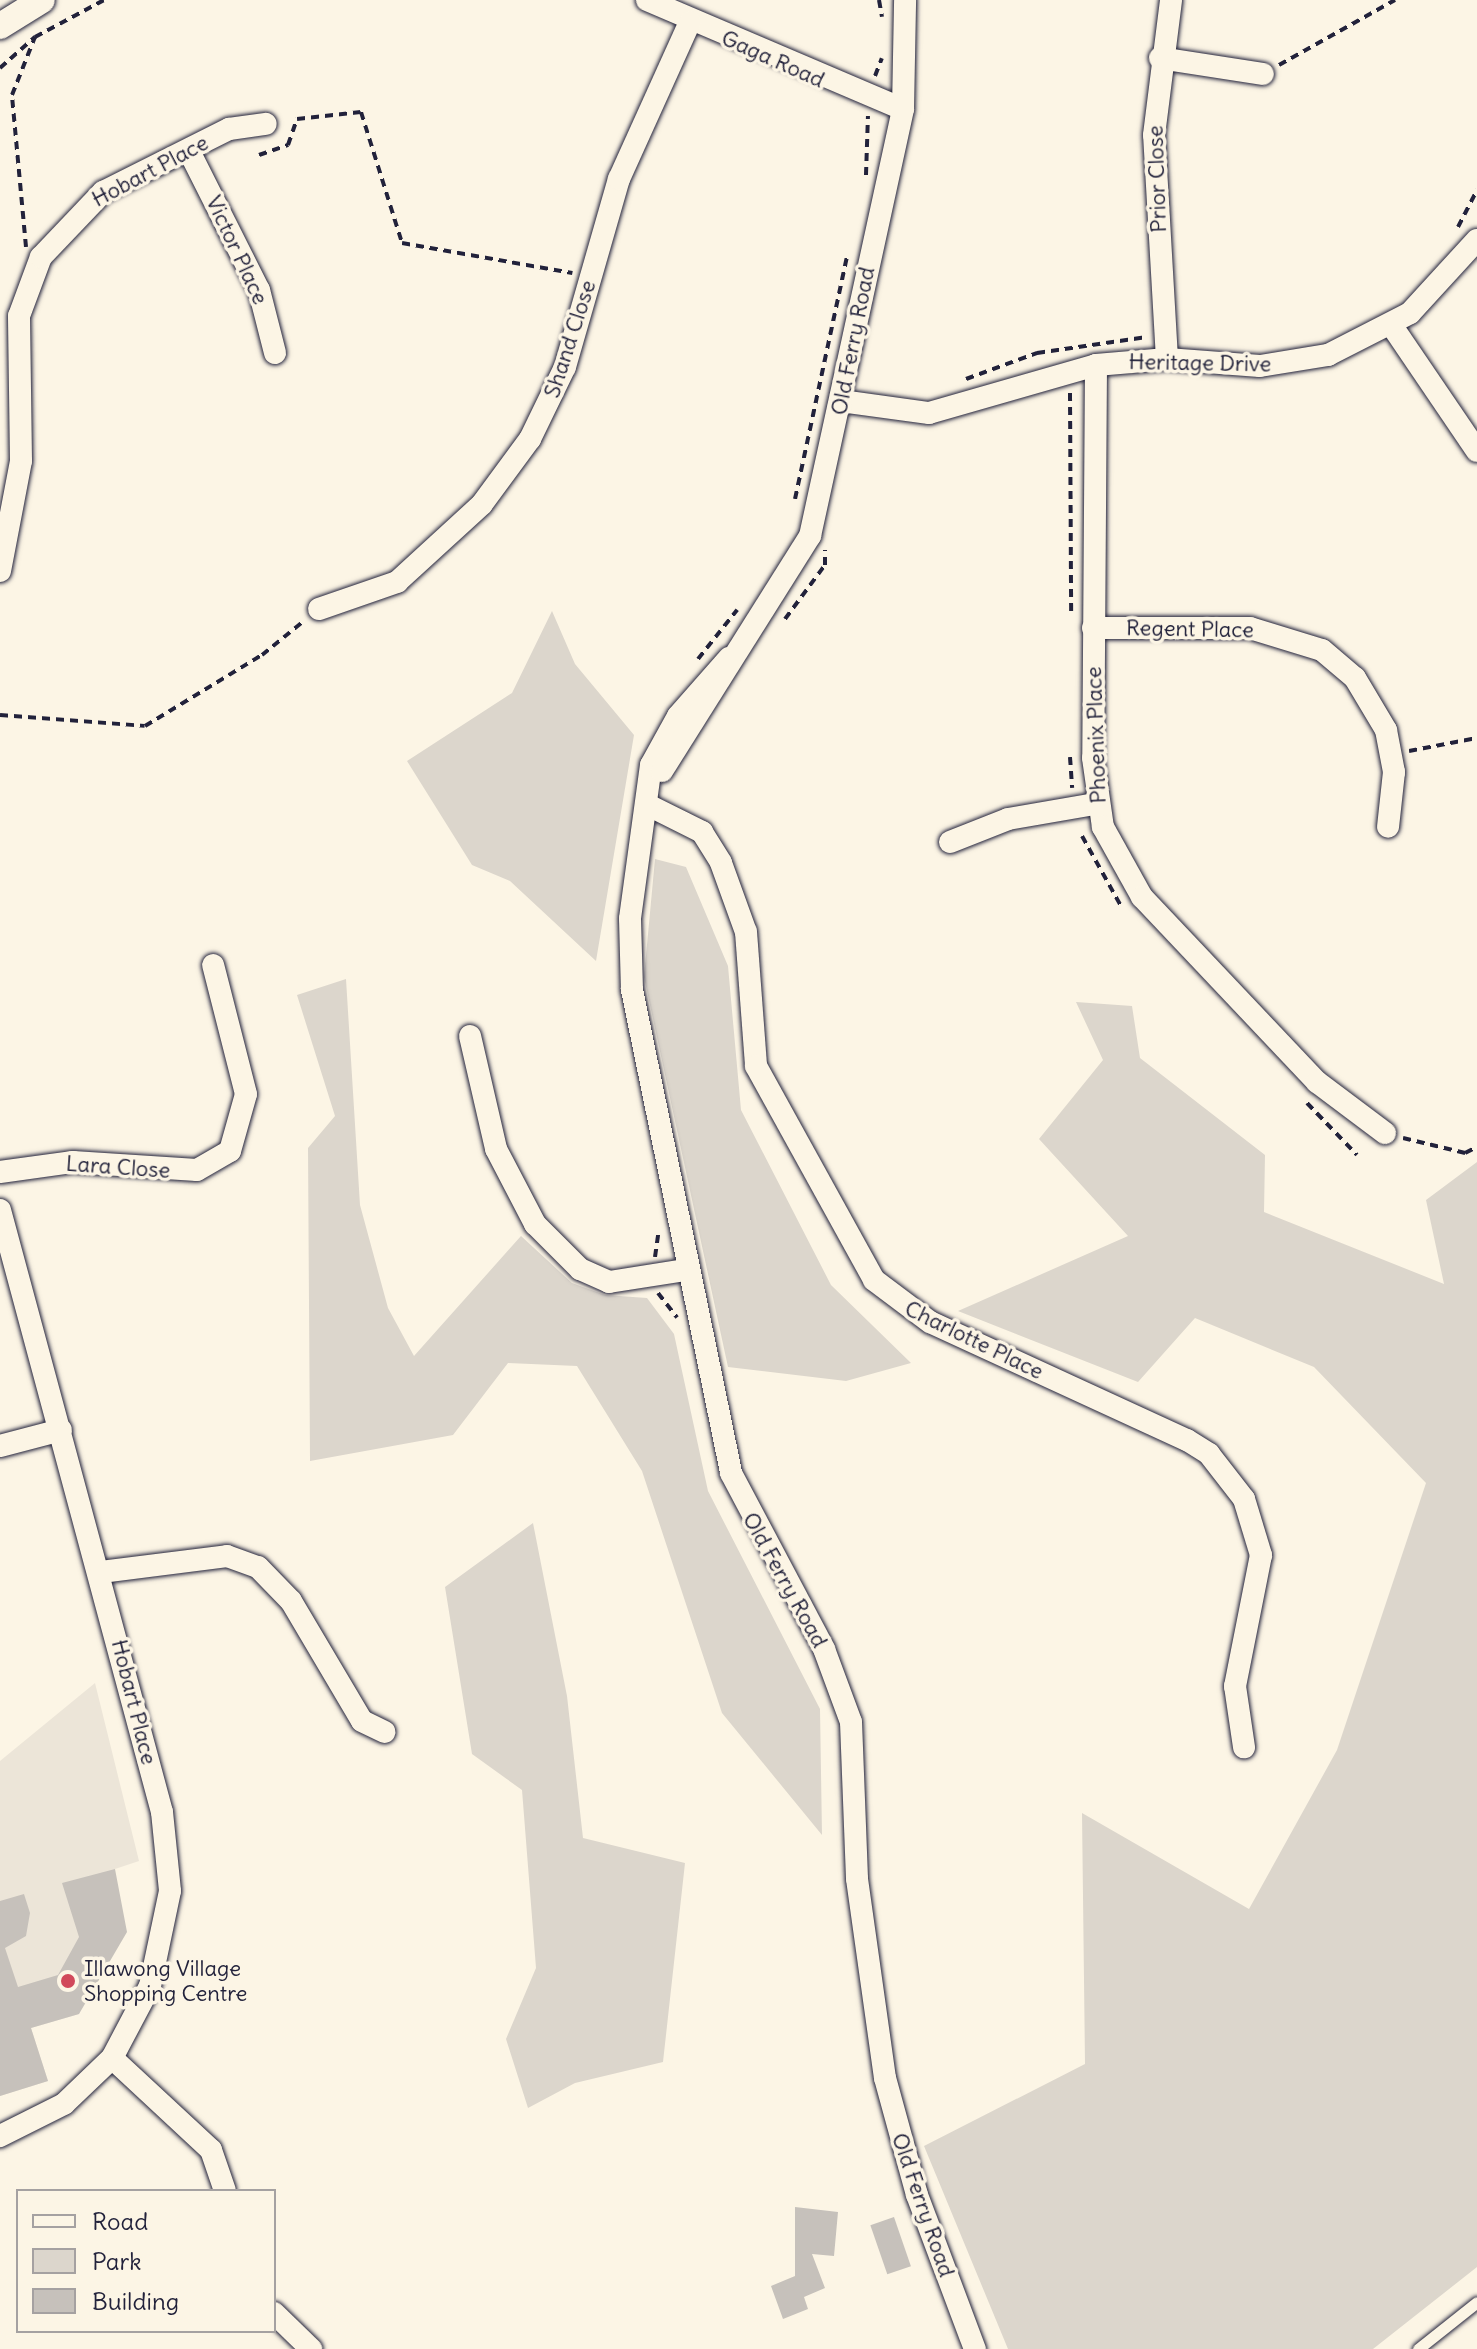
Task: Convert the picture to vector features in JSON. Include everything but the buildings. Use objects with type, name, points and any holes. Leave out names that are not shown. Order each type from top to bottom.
[{"type":"street","points":[[0,26],[42,0]]},
{"type":"street","name":"Gaga Road","points":[[647,0],[690,22],[870,99],[903,109]]},
{"type":"street","name":"Old Ferry Road","points":[[905,0],[903,109],[841,401],[806,546],[729,658],[665,733],[646,804],[628,964],[686,1270],[739,1495],[824,1649],[848,1711],[857,1879],[885,2078],[917,2195],[975,2349]]},
{"type":"street","name":"Prior Close","points":[[1166,349],[1154,135],[1160,58],[1171,0]]},
{"type":"street","name":"Shand Close","points":[[319,609],[397,582],[499,485],[556,391],[619,179],[690,22]]},
{"type":"street","points":[[1160,58],[1263,74]]},
{"type":"street","name":"Hobart Place","points":[[0,571],[20,481],[9,399],[19,316],[41,257],[88,202],[229,129],[266,124]]},
{"type":"street","name":"Victor Place","points":[[189,151],[259,290],[275,353]]},
{"type":"street","name":"Heritage Drive","points":[[841,401],[929,413],[1096,365],[1166,349],[1281,364],[1328,355],[1392,326],[1441,285],[1477,240]]},
{"type":"street","points":[[1392,326],[1477,451]]},
{"type":"street","name":"Phoenix Place","points":[[1096,365],[1082,628],[1086,805],[1142,897],[1326,1090],[1385,1133]]},
{"type":"street","name":"Regent Place","points":[[1082,628],[1250,628],[1305,642],[1355,678],[1378,711],[1393,754],[1388,827]]},
{"type":"street","name":"Charlotte Place","points":[[646,804],[702,832],[721,863],[746,932],[756,1066],[874,1280],[930,1322],[1187,1440],[1209,1454],[1244,1499],[1261,1555],[1235,1686],[1244,1747]]},
{"type":"street","points":[[950,842],[990,824],[1086,805]]},
{"type":"street","name":"Lara Close","points":[[0,1172],[73,1162],[197,1170],[230,1151],[246,1094],[213,965]]},
{"type":"street","points":[[470,1036],[496,1149],[535,1224],[595,1278],[655,1277],[686,1270]]},
{"type":"street","name":"Hobart Place","points":[[0,1210],[101,1572],[170,1866],[159,1961],[112,2058],[64,2104],[0,2136]]},
{"type":"street","points":[[0,1446],[61,1430]]},
{"type":"street","points":[[101,1572],[227,1556],[258,1567],[291,1601],[362,1721],[385,1732]]},
{"type":"street","points":[[112,2058],[211,2150],[224,2189]]},
{"type":"street","points":[[276,2315],[311,2349]]},
{"type":"lane","points":[[1418,2349],[1477,2302]]},
{"type":"path","points":[[0,68],[35,37],[104,0]]},
{"type":"path","points":[[879,0],[883,28]]},
{"type":"path","points":[[1263,74],[1395,0]]},
{"type":"path","points":[[35,37],[12,95],[21,244],[41,257]]},
{"type":"path","points":[[864,187],[870,99],[884,48]]},
{"type":"path","points":[[259,155],[288,145],[297,119],[361,112],[402,243],[591,277]]},
{"type":"path","points":[[1455,233],[1477,190]]},
{"type":"path","points":[[795,511],[849,252]]},
{"type":"path","points":[[956,384],[1037,353],[1166,349]]},
{"type":"path","points":[[1070,390],[1082,628]]},
{"type":"path","points":[[690,670],[744,602]]},
{"type":"path","points":[[0,715],[145,726],[262,655],[319,609]]},
{"type":"path","points":[[1393,754],[1477,738]]},
{"type":"path","points":[[1070,743],[1086,805],[1093,863],[1130,916]]},
{"type":"path","points":[[1299,1094],[1357,1155]]},
{"type":"path","points":[[1385,1133],[1465,1153],[1477,1147]]},
{"type":"path","points":[[662,1217],[655,1277],[660,1297],[687,1328]]},
{"type":"shaded area","points":[[95,1683],[139,1861],[115,1869],[79,2014],[31,2028],[48,2081],[0,2096],[0,1761]]},
{"type":"green space","points":[[552,611],[575,664],[634,735],[596,961],[510,881],[472,865],[407,761],[512,693]]},
{"type":"green space","points":[[655,859],[686,867],[728,966],[741,1110],[831,1285],[911,1363],[846,1381],[728,1367],[644,977]]},
{"type":"green space","points":[[346,979],[360,1205],[388,1308],[414,1356],[521,1236],[572,1283],[605,1295],[647,1298],[674,1334],[708,1491],[820,1709],[822,1835],[722,1713],[642,1471],[577,1366],[508,1363],[453,1435],[310,1461],[308,1148],[335,1116],[297,995]]},
{"type":"green space","points":[[1076,1002],[1132,1006],[1140,1058],[1265,1155],[1264,1212],[1444,1284],[1426,1200],[1477,1162],[1477,2267],[1373,2349],[1008,2349],[924,2146],[1085,2064],[1082,1813],[1249,1909],[1337,1750],[1426,1483],[1314,1367],[1195,1318],[1138,1382],[958,1311],[1128,1236],[1039,1139],[1103,1060]]},
{"type":"green space","points":[[533,1523],[567,1696],[583,1838],[685,1863],[663,2062],[575,2083],[528,2108],[506,2039],[536,1968],[522,1790],[472,1754],[445,1587]]},
{"type":"place","name":"Illawong Village Shopping Centre","points":[[68,1981]]}]
